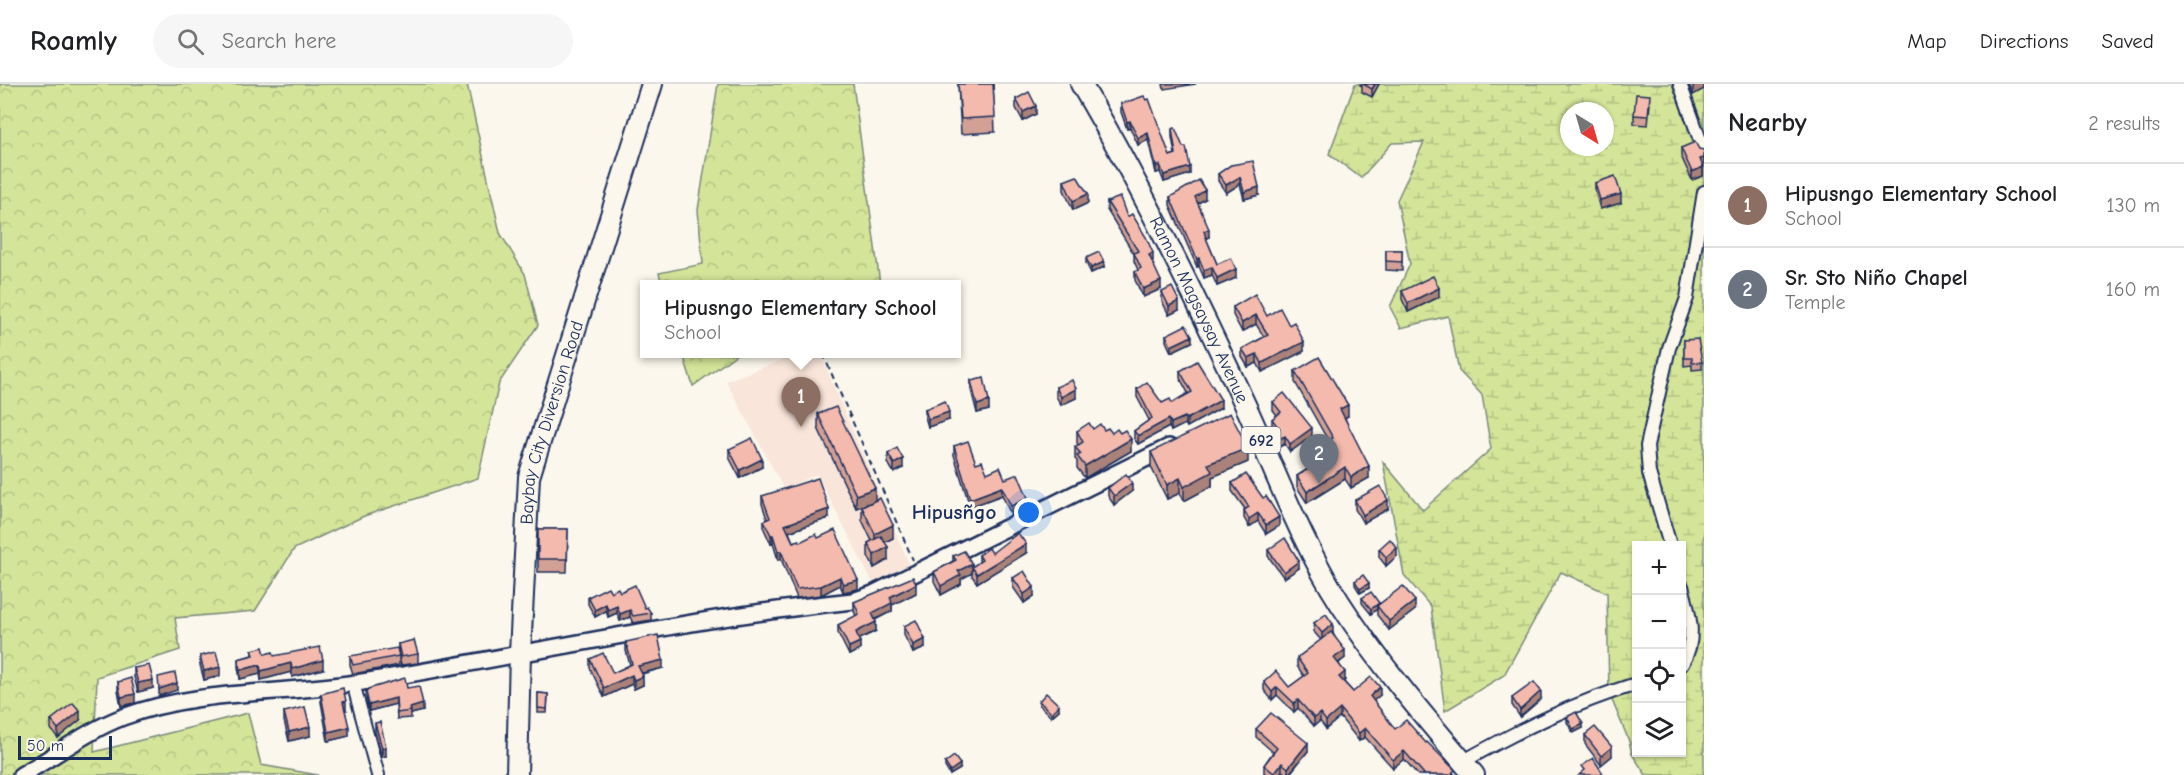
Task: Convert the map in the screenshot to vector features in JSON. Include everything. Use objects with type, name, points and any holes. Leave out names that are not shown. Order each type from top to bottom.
[{"type":"main road","name":"Baybay City Diversion Road","points":[[517,775],[520,653],[529,477],[652,84]]},
{"type":"main road","name":"Ramon Magsaysay Avenue","points":[[1081,84],[1113,137],[1153,216],[1241,410],[1340,603],[1407,694],[1468,769]]},
{"type":"street","points":[[1680,84],[1704,151]]},
{"type":"street","points":[[1669,541],[1650,473],[1647,446],[1669,348],[1687,298],[1704,192]]},
{"type":"street","points":[[21,775],[76,739],[124,717],[209,695],[353,683],[520,653],[853,601],[1183,440]]},
{"type":"street","points":[[1684,595],[1691,619],[1692,640],[1686,654]]},
{"type":"street","points":[[353,683],[378,775]]},
{"type":"street","points":[[1468,769],[1531,724],[1600,695],[1632,685]]},
{"type":"path","points":[[825,358],[918,571]]},
{"type":"shaded area","points":[[788,358],[822,358],[909,564],[873,583],[817,474],[784,489],[726,381]]},
{"type":"green space","points":[[0,84],[467,84],[500,233],[525,274],[538,325],[499,383],[478,478],[364,516],[294,549],[255,611],[175,618],[180,650],[97,677],[94,752],[248,713],[261,765],[318,775],[0,775]]},
{"type":"green space","points":[[718,84],[853,84],[879,280],[661,280],[659,273],[703,264],[698,210]]},
{"type":"green space","points":[[1355,84],[1704,84],[1704,775],[1646,775],[1634,757],[1686,757],[1686,541],[1632,541],[1632,754],[1609,693],[1607,593],[1561,572],[1504,675],[1445,711],[1431,607],[1404,575],[1383,462],[1423,510],[1491,449],[1482,395],[1459,371],[1448,316],[1401,328],[1390,307],[1410,264],[1397,200],[1424,142],[1392,143],[1361,178],[1329,154]]},
{"type":"green space","points":[[684,358],[732,358],[693,386]]},
{"type":"building","points":[[958,84],[993,84],[995,117],[961,119]]},
{"type":"building","points":[[1363,84],[1375,84],[1372,89]]},
{"type":"building","points":[[1029,92],[1036,106],[1023,112],[1016,99]]},
{"type":"building","points":[[1636,94],[1650,95],[1648,116],[1634,115]]},
{"type":"building","points":[[1144,96],[1146,100],[1149,99],[1170,156],[1176,154],[1172,129],[1175,128],[1183,147],[1186,147],[1190,167],[1164,175],[1160,165],[1156,166],[1148,133],[1138,138],[1130,121],[1127,122],[1121,104]]},
{"type":"building","points":[[1695,142],[1699,149],[1704,150],[1704,158],[1700,159],[1703,167],[1692,172],[1681,148]]},
{"type":"building","points":[[1253,161],[1259,187],[1244,192],[1240,177],[1226,185],[1218,174],[1231,165]]},
{"type":"building","points":[[1077,176],[1088,194],[1073,201],[1064,181]]},
{"type":"building","points":[[1615,176],[1621,194],[1600,200],[1595,183]]},
{"type":"building","points":[[1199,180],[1205,190],[1195,197],[1209,229],[1204,231],[1206,238],[1217,264],[1231,258],[1236,269],[1217,278],[1212,267],[1204,270],[1199,258],[1197,259],[1170,197]]},
{"type":"building","points":[[1120,197],[1127,217],[1132,214],[1146,237],[1153,253],[1149,255],[1161,281],[1143,289],[1135,272],[1141,268],[1134,253],[1138,251],[1107,202]]},
{"type":"building","points":[[1386,250],[1402,250],[1402,262],[1386,261]]},
{"type":"building","points":[[1099,252],[1104,262],[1091,268],[1086,258]]},
{"type":"building","points":[[1433,276],[1439,288],[1408,303],[1402,291]]},
{"type":"building","points":[[1172,287],[1179,301],[1169,306],[1162,292]]},
{"type":"building","points":[[1255,294],[1267,316],[1280,308],[1289,325],[1294,322],[1304,342],[1262,363],[1257,354],[1248,358],[1242,349],[1268,335],[1256,315],[1242,323],[1233,307]]},
{"type":"building","points":[[1186,325],[1192,336],[1171,346],[1166,335]]},
{"type":"building","points":[[1698,339],[1702,362],[1692,363],[1692,358],[1684,358],[1684,340]]},
{"type":"building","points":[[1319,357],[1348,405],[1340,409],[1369,466],[1351,477],[1345,467],[1307,492],[1297,476],[1336,451],[1330,440],[1333,438],[1295,371]]},
{"type":"building","points":[[1197,361],[1221,400],[1187,419],[1185,417],[1171,423],[1169,419],[1138,436],[1134,431],[1152,418],[1137,389],[1147,382],[1162,403],[1170,399],[1172,403],[1192,392],[1180,371]]},
{"type":"building","points":[[984,378],[989,401],[977,405],[971,381]]},
{"type":"building","points":[[1072,380],[1076,389],[1061,397],[1056,387]]},
{"type":"building","points":[[1284,393],[1312,428],[1290,444],[1285,436],[1277,440],[1274,431],[1278,427],[1272,419],[1281,412],[1273,402]]},
{"type":"building","points":[[945,401],[949,412],[928,419],[925,409]]},
{"type":"building","points":[[836,407],[875,488],[856,495],[818,414]]},
{"type":"building","points":[[1230,413],[1248,448],[1208,464],[1212,472],[1184,487],[1180,478],[1167,485],[1151,452]]},
{"type":"building","points":[[1089,423],[1093,429],[1100,424],[1104,430],[1108,428],[1112,433],[1117,429],[1120,433],[1125,430],[1131,439],[1085,466],[1077,456],[1081,454],[1075,447],[1083,442],[1077,431]]},
{"type":"building","points":[[752,438],[762,459],[740,470],[729,449]]},
{"type":"building","points":[[968,441],[976,463],[982,461],[987,473],[1000,467],[1005,479],[1018,474],[1028,498],[1011,506],[1002,487],[970,499],[954,446]]},
{"type":"building","points":[[897,448],[903,459],[894,464],[888,454]]},
{"type":"building","points":[[1126,474],[1132,483],[1114,496],[1108,488]]},
{"type":"building","points":[[1246,474],[1263,498],[1266,496],[1279,517],[1266,525],[1258,513],[1249,519],[1244,510],[1249,507],[1232,483]]},
{"type":"building","points":[[818,478],[829,509],[785,525],[793,542],[799,540],[800,542],[816,534],[818,538],[835,530],[858,580],[843,584],[840,577],[821,586],[797,589],[781,551],[778,551],[773,535],[764,521],[770,518],[762,496]]},
{"type":"building","points":[[1380,486],[1388,500],[1363,515],[1355,500]]},
{"type":"building","points":[[880,498],[893,525],[875,534],[862,507]]},
{"type":"building","points":[[538,529],[568,529],[567,559],[538,559]]},
{"type":"building","points":[[1018,533],[1026,544],[977,574],[972,567],[982,560],[979,555],[989,548],[992,553]]},
{"type":"building","points":[[881,536],[888,547],[874,555],[868,543]]},
{"type":"building","points":[[1285,538],[1299,561],[1284,572],[1268,550]]},
{"type":"building","points":[[1390,539],[1397,548],[1386,557],[1379,549]]},
{"type":"building","points":[[964,551],[972,564],[958,571],[961,575],[941,586],[934,572],[956,560],[953,556]]},
{"type":"building","points":[[1024,571],[1034,587],[1024,594],[1013,578]]},
{"type":"building","points":[[1363,575],[1369,583],[1360,589],[1355,581]]},
{"type":"building","points":[[913,577],[916,584],[890,597],[892,603],[872,613],[876,622],[856,632],[860,642],[849,647],[838,625],[859,614],[854,602]]},
{"type":"building","points":[[635,585],[645,608],[647,607],[651,613],[633,616],[630,610],[620,614],[617,606],[608,610],[606,604],[595,610],[588,597],[608,587],[611,592],[618,588],[620,592]]},
{"type":"building","points":[[1403,586],[1415,601],[1389,621],[1377,606]]},
{"type":"building","points":[[1371,592],[1379,603],[1371,609],[1362,598]]},
{"type":"building","points":[[1326,614],[1333,624],[1322,633],[1314,623]]},
{"type":"building","points":[[916,620],[925,639],[913,645],[904,626]]},
{"type":"building","points":[[1331,632],[1345,650],[1334,658],[1345,672],[1339,677],[1353,692],[1371,677],[1380,687],[1370,696],[1395,729],[1406,720],[1426,743],[1455,770],[1453,775],[1423,775],[1404,751],[1393,760],[1365,728],[1359,733],[1340,709],[1326,721],[1320,713],[1314,718],[1298,700],[1294,703],[1277,687],[1272,692],[1264,682],[1276,671],[1289,687],[1308,673],[1297,658]]},
{"type":"building","points":[[658,635],[663,660],[638,666],[643,676],[634,680],[632,675],[604,688],[590,659],[603,653],[613,673],[632,664],[626,642]]},
{"type":"building","points":[[414,640],[418,654],[401,657],[398,644]]},
{"type":"building","points":[[263,647],[265,654],[273,652],[274,656],[320,647],[323,660],[292,669],[291,663],[261,671],[260,665],[240,670],[238,659],[254,655],[252,650]]},
{"type":"building","points":[[397,648],[399,656],[353,665],[350,656]]},
{"type":"building","points":[[216,652],[220,667],[204,671],[200,656]]},
{"type":"building","points":[[149,665],[153,680],[138,683],[134,668]]},
{"type":"building","points":[[175,673],[177,683],[159,689],[158,677]]},
{"type":"building","points":[[131,678],[135,694],[121,697],[118,682]]},
{"type":"building","points":[[405,678],[407,688],[419,686],[423,704],[410,708],[411,711],[397,713],[396,698],[369,705],[366,692],[368,689]]},
{"type":"building","points":[[1534,682],[1541,691],[1520,710],[1512,698]]},
{"type":"building","points":[[343,688],[346,701],[343,702],[349,727],[328,732],[321,694]]},
{"type":"building","points":[[538,693],[548,694],[547,709],[538,708]]},
{"type":"building","points":[[1046,693],[1059,705],[1051,713],[1039,701]]},
{"type":"building","points":[[73,703],[80,711],[58,729],[51,720]]},
{"type":"building","points":[[305,707],[310,727],[289,732],[284,712]]},
{"type":"building","points":[[1576,712],[1583,724],[1573,729],[1567,717]]},
{"type":"building","points":[[1271,713],[1308,743],[1288,768],[1282,763],[1274,773],[1264,765],[1277,748],[1256,729]]},
{"type":"building","points":[[380,722],[386,747],[382,748],[375,723]]},
{"type":"building","points":[[1595,727],[1612,747],[1601,756],[1585,735]]},
{"type":"building","points":[[954,756],[960,764],[950,771],[945,763]]},
{"type":"building","points":[[1593,758],[1604,775],[1579,775],[1585,770],[1582,766]]},
{"type":"place","name":"Hipusngo Elementary School","points":[[801,427]]},
{"type":"place","name":"Sr. Sto Niño Chapel","points":[[1319,484]]},
{"type":"district","name":"Hipusñgo","points":[[954,512]]}]
